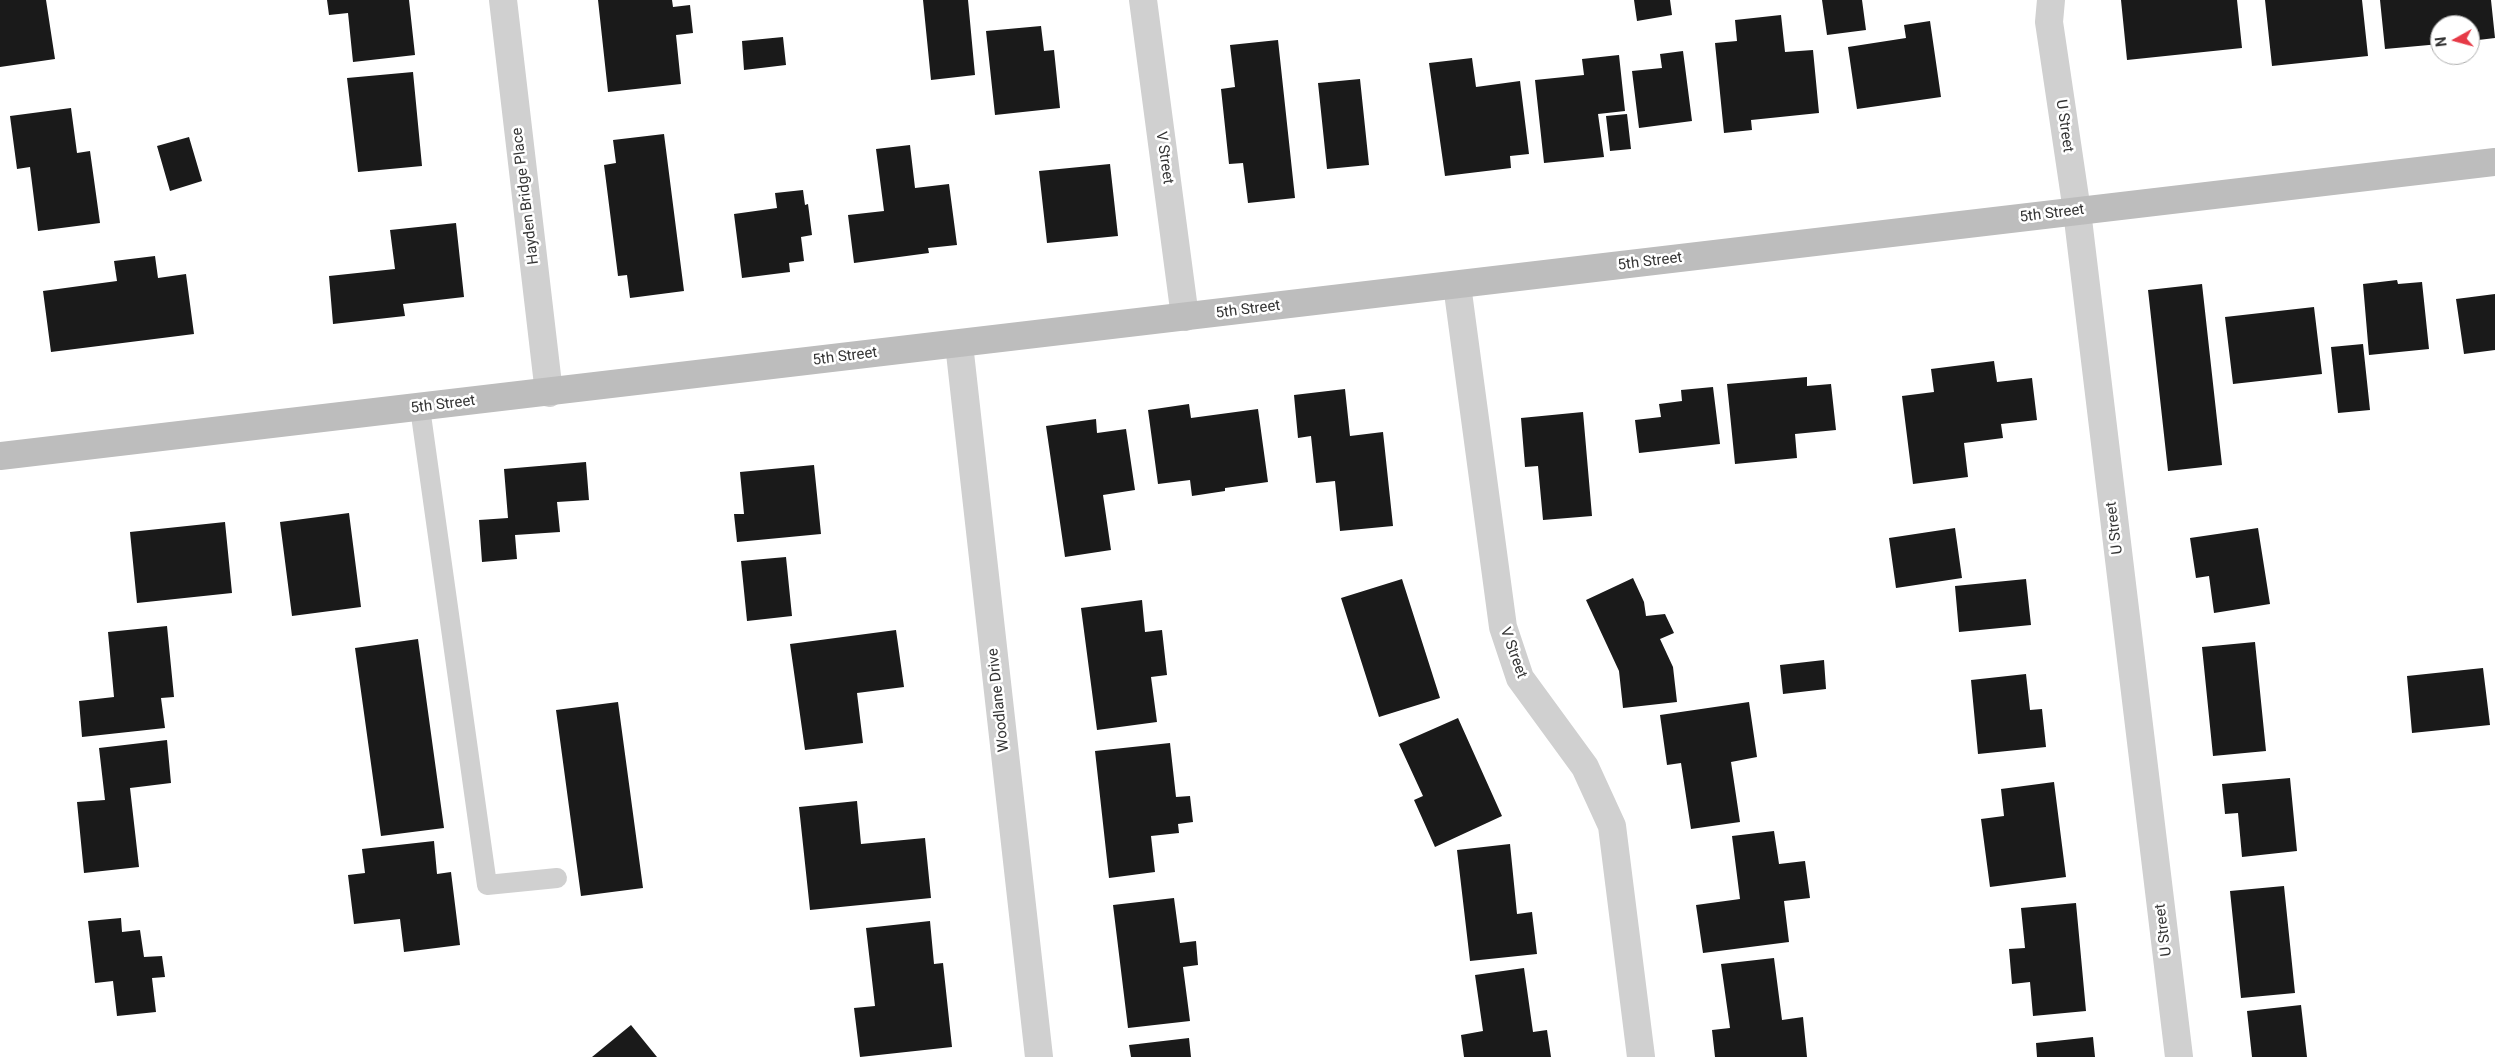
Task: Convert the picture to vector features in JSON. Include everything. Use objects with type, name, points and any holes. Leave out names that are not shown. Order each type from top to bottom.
[{"type":"main road","name":"5th Street","points":[[0,456],[549,393],[2495,162]]},
{"type":"street","name":"Hayden Bridge Place","points":[[503,0],[549,393]]},
{"type":"street","name":"V Street","points":[[1142,0],[1186,317]]},
{"type":"street","name":"U Street","points":[[2051,0],[2050,22],[2077,211],[2179,1057]]},
{"type":"street","name":"V Street","points":[[1457,285],[1503,628],[1520,678],[1585,767],[1612,826],[1641,1057]]},
{"type":"street","name":"Woodlane Drive","points":[[959,344],[1039,1057]]},
{"type":"lane","points":[[420,408],[487,885],[557,878]]},
{"type":"building","points":[[0,0],[46,0],[55,59],[0,67]]},
{"type":"building","points":[[327,0],[409,0],[415,55],[353,62],[348,13],[329,15]]},
{"type":"building","points":[[598,0],[672,0],[673,7],[690,5],[693,33],[676,35],[681,84],[608,92]]},
{"type":"building","points":[[923,0],[968,0],[975,75],[931,80]]},
{"type":"building","points":[[1634,0],[1670,0],[1672,15],[1637,21]]},
{"type":"building","points":[[1822,0],[1862,0],[1866,30],[1827,35]]},
{"type":"building","points":[[2121,0],[2237,0],[2242,48],[2127,60]]},
{"type":"building","points":[[2265,0],[2362,0],[2368,56],[2272,66]]},
{"type":"building","points":[[2380,0],[2491,0],[2495,38],[2480,40],[2480,15],[2430,15],[2430,45],[2385,49]]},
{"type":"building","points":[[1781,15],[1785,52],[1813,50],[1819,113],[1751,120],[1752,130],[1724,133],[1715,43],[1737,41],[1735,20]]},
{"type":"building","points":[[1930,21],[1941,97],[1857,109],[1848,47],[1906,38],[1904,25]]},
{"type":"building","points":[[1041,26],[1044,51],[1054,50],[1060,108],[995,115],[986,31]]},
{"type":"building","points":[[783,37],[786,65],[744,70],[742,41]]},
{"type":"building","points":[[1278,40],[1295,198],[1248,203],[1243,163],[1229,164],[1221,89],[1235,87],[1230,45]]},
{"type":"building","points":[[1683,51],[1692,121],[1639,128],[1632,71],[1662,68],[1660,54]]},
{"type":"building","points":[[1619,55],[1625,111],[1598,114],[1604,157],[1544,163],[1535,80],[1584,75],[1582,59]]},
{"type":"building","points":[[1472,58],[1476,87],[1520,81],[1529,154],[1510,156],[1511,168],[1445,176],[1429,63]]},
{"type":"building","points":[[413,72],[422,166],[358,172],[347,78]]},
{"type":"building","points":[[1360,79],[1369,165],[1327,169],[1318,83]]},
{"type":"building","points":[[71,108],[77,153],[90,151],[100,223],[38,231],[30,167],[17,169],[10,116]]},
{"type":"building","points":[[1627,114],[1631,149],[1610,151],[1606,116]]},
{"type":"building","points":[[664,134],[684,291],[630,298],[627,275],[618,276],[604,165],[616,163],[613,140]]},
{"type":"building","points":[[189,137],[202,181],[170,191],[157,146]]},
{"type":"building","points":[[910,145],[915,188],[949,184],[957,245],[928,248],[929,253],[854,263],[848,215],[884,211],[876,149]]},
{"type":"building","points":[[1110,164],[1118,236],[1047,243],[1039,171]]},
{"type":"building","points":[[803,190],[805,205],[808,204],[812,235],[801,237],[804,261],[789,263],[790,272],[742,278],[734,214],[777,208],[775,193]]},
{"type":"building","points":[[456,223],[464,297],[403,304],[405,316],[333,324],[329,276],[395,269],[390,230]]},
{"type":"building","points":[[155,256],[158,278],[186,274],[194,334],[51,352],[43,291],[117,281],[114,261]]},
{"type":"building","points":[[2397,280],[2398,284],[2422,282],[2429,349],[2369,355],[2363,284]]},
{"type":"building","points":[[2202,284],[2222,465],[2168,471],[2148,290]]},
{"type":"building","points":[[2495,294],[2495,350],[2464,354],[2456,299]]},
{"type":"building","points":[[2314,307],[2322,374],[2233,384],[2225,317]]},
{"type":"building","points":[[2363,344],[2370,410],[2338,413],[2331,347]]},
{"type":"building","points":[[1994,361],[1997,382],[2032,378],[2037,420],[2001,424],[2003,438],[1964,443],[1968,477],[1913,484],[1902,396],[1934,392],[1931,369]]},
{"type":"building","points":[[1807,377],[1807,386],[1831,384],[1836,430],[1795,434],[1797,458],[1735,464],[1727,384]]},
{"type":"building","points":[[1713,387],[1720,444],[1639,453],[1635,420],[1661,417],[1659,404],[1682,401],[1681,390]]},
{"type":"building","points":[[1345,389],[1350,436],[1383,432],[1393,526],[1340,531],[1335,481],[1316,483],[1311,436],[1298,438],[1294,395]]},
{"type":"building","points":[[1189,404],[1191,418],[1258,409],[1268,482],[1225,488],[1225,491],[1192,496],[1190,480],[1158,484],[1148,410]]},
{"type":"building","points":[[1583,412],[1592,516],[1543,520],[1538,466],[1525,467],[1521,418]]},
{"type":"building","points":[[1096,419],[1097,433],[1126,429],[1135,490],[1103,495],[1111,550],[1065,557],[1046,426]]},
{"type":"building","points":[[586,462],[589,500],[557,502],[560,532],[515,535],[517,559],[482,562],[479,520],[508,518],[504,469]]},
{"type":"building","points":[[814,465],[821,534],[737,542],[734,514],[744,514],[740,472]]},
{"type":"building","points":[[349,513],[361,607],[292,616],[280,522]]},
{"type":"building","points":[[225,522],[232,593],[137,603],[130,532]]},
{"type":"building","points":[[1955,528],[1962,578],[1896,588],[1889,538]]},
{"type":"building","points":[[2258,528],[2270,604],[2214,613],[2209,576],[2196,578],[2190,538]]},
{"type":"building","points":[[786,557],[792,616],[747,621],[741,561]]},
{"type":"building","points":[[1633,578],[1644,602],[1646,616],[1665,614],[1674,633],[1660,639],[1673,667],[1677,702],[1623,708],[1619,671],[1586,600]]},
{"type":"building","points":[[1402,579],[1440,698],[1379,717],[1341,598]]},
{"type":"building","points":[[2026,579],[2031,625],[1959,632],[1955,586]]},
{"type":"building","points":[[1142,600],[1145,632],[1162,630],[1167,675],[1151,677],[1157,722],[1097,730],[1081,608]]},
{"type":"building","points":[[167,626],[174,697],[161,698],[165,728],[82,737],[79,701],[114,697],[108,632]]},
{"type":"building","points":[[896,630],[904,687],[857,693],[863,743],[805,750],[790,644]]},
{"type":"building","points":[[418,639],[444,828],[381,836],[355,648]]},
{"type":"building","points":[[2255,642],[2266,751],[2213,756],[2202,647]]},
{"type":"building","points":[[1824,660],[1826,689],[1783,694],[1780,665]]},
{"type":"building","points":[[2483,668],[2490,725],[2412,733],[2407,676]]},
{"type":"building","points":[[2026,674],[2030,710],[2042,709],[2046,747],[1978,754],[1971,680]]},
{"type":"building","points":[[618,702],[643,888],[581,896],[556,710]]},
{"type":"building","points":[[1749,702],[1757,757],[1731,762],[1740,822],[1691,829],[1681,763],[1667,765],[1660,715]]},
{"type":"building","points":[[1458,718],[1502,816],[1435,847],[1414,800],[1423,796],[1399,744]]},
{"type":"building","points":[[167,740],[171,783],[130,788],[139,867],[84,873],[77,802],[105,800],[99,748]]},
{"type":"building","points":[[1170,743],[1176,797],[1190,796],[1193,822],[1178,824],[1179,833],[1151,836],[1155,872],[1109,878],[1095,751]]},
{"type":"building","points":[[2290,778],[2297,851],[2242,857],[2238,813],[2225,814],[2222,784]]},
{"type":"building","points":[[2054,782],[2066,877],[1990,887],[1981,819],[2004,816],[2001,789]]},
{"type":"building","points":[[857,801],[861,844],[925,838],[931,898],[810,910],[799,807]]},
{"type":"building","points":[[1774,831],[1779,864],[1805,861],[1810,898],[1784,901],[1789,942],[1703,953],[1696,905],[1740,899],[1732,836]]},
{"type":"building","points":[[434,841],[437,874],[451,872],[460,945],[404,952],[400,919],[354,924],[348,875],[365,873],[362,849]]},
{"type":"building","points":[[1510,844],[1517,914],[1532,912],[1537,954],[1470,961],[1457,850]]},
{"type":"building","points":[[2284,886],[2295,993],[2241,998],[2230,891]]},
{"type":"building","points":[[1174,898],[1180,943],[1196,941],[1198,965],[1183,967],[1190,1021],[1128,1028],[1113,905]]},
{"type":"building","points":[[2076,903],[2086,1011],[2033,1016],[2030,982],[2012,984],[2009,949],[2025,948],[2021,908]]},
{"type":"building","points":[[121,918],[122,932],[140,930],[144,957],[162,956],[165,977],[152,978],[156,1012],[117,1016],[113,981],[95,983],[88,921]]},
{"type":"building","points":[[930,921],[934,964],[943,963],[952,1047],[860,1057],[854,1008],[875,1006],[866,928]]},
{"type":"building","points":[[1774,958],[1782,1020],[1803,1017],[1807,1057],[1715,1057],[1712,1030],[1730,1028],[1721,964]]},
{"type":"building","points":[[1524,968],[1533,1032],[1547,1030],[1551,1057],[1464,1057],[1461,1035],[1483,1031],[1475,975]]},
{"type":"building","points":[[2301,1005],[2307,1057],[2252,1057],[2247,1011]]},
{"type":"building","points":[[631,1025],[657,1057],[592,1057]]},
{"type":"building","points":[[2093,1037],[2095,1057],[2037,1057],[2036,1043]]},
{"type":"building","points":[[1189,1038],[1191,1057],[1131,1057],[1129,1045]]}]
